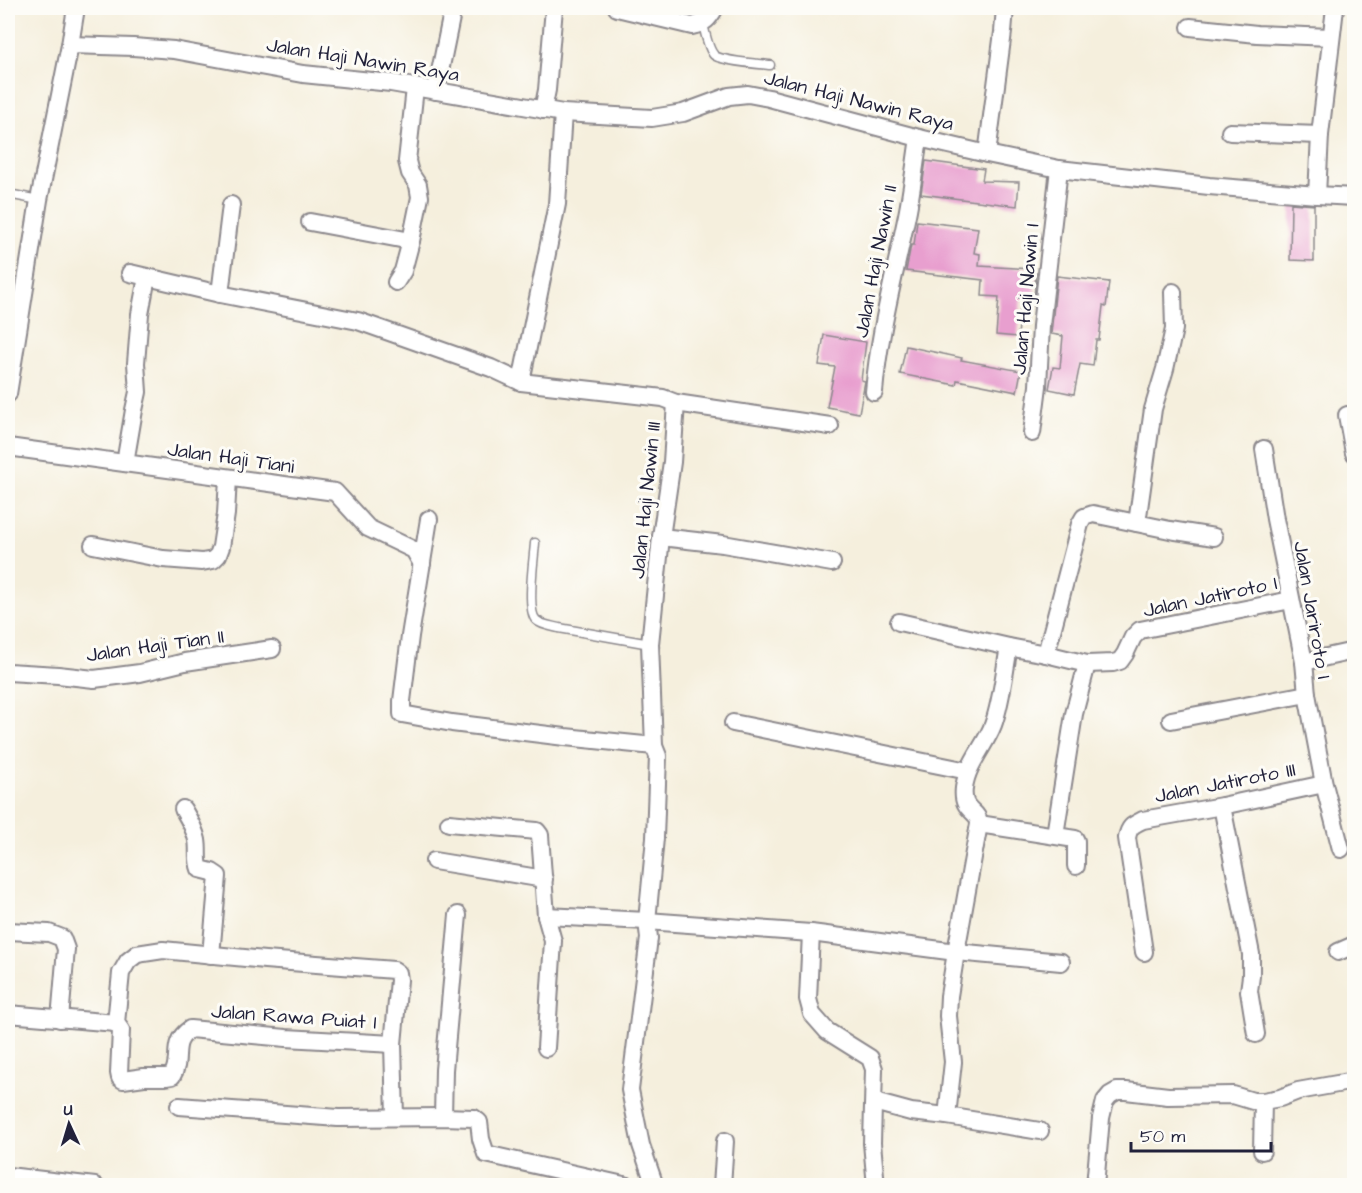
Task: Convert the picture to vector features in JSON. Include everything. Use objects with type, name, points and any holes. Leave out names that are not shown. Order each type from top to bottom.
[{"type":"street","points":[[8,394],[39,200],[76,8]]},
{"type":"street","points":[[435,91],[453,8]]},
{"type":"street","points":[[543,110],[547,90],[554,8]]},
{"type":"street","points":[[626,8],[692,26],[703,24],[711,17],[715,8]]},
{"type":"street","points":[[987,154],[1005,8]]},
{"type":"street","points":[[1317,195],[1320,135],[1335,8]]},
{"type":"street","points":[[1190,27],[1257,34],[1331,37]]},
{"type":"street","name":"Jalan Haji Nawin Raya","points":[[70,45],[174,50],[303,74],[391,83],[564,113],[652,118],[683,113],[729,96],[748,94],[919,138],[1059,169],[1209,186],[1354,197]]},
{"type":"street","points":[[396,282],[403,271],[420,197],[418,185],[410,173],[407,161],[415,88]]},
{"type":"street","points":[[521,382],[557,204],[564,113]]},
{"type":"street","points":[[1230,132],[1320,135]]},
{"type":"street","name":"Jalan Haji Nawin II","points":[[874,392],[881,335],[907,214],[919,138]]},
{"type":"street","name":"Jalan Haji Nawin I","points":[[1032,433],[1038,386],[1041,326],[1059,169]]},
{"type":"street","points":[[220,294],[231,205]]},
{"type":"street","points":[[310,222],[411,241]]},
{"type":"street","name":"Jalan Haji Nawin III","points":[[130,273],[220,294],[358,321],[491,368],[521,382],[663,398],[676,403],[672,462],[650,644],[654,746],[658,756],[655,838],[646,921],[649,938],[630,1090],[641,1145],[655,1185]]},
{"type":"street","points":[[125,463],[138,392],[136,363],[140,314],[147,277]]},
{"type":"street","points":[[1137,523],[1153,409],[1174,329],[1173,292]]},
{"type":"street","points":[[676,403],[830,426]]},
{"type":"street","points":[[1347,415],[1354,453]]},
{"type":"street","name":"Jalan Haji Tiani","points":[[8,447],[335,492],[368,528],[414,550],[422,564]]},
{"type":"street","name":"Jalan Jariroto I","points":[[1264,449],[1275,519],[1304,662],[1307,694],[1324,784],[1341,849]]},
{"type":"street","points":[[93,545],[163,559],[202,562],[213,560],[221,547],[228,478]]},
{"type":"street","points":[[899,622],[1046,654],[1080,524],[1084,517],[1093,514],[1214,537]]},
{"type":"street","points":[[429,519],[410,636],[402,714],[452,723],[654,746]]},
{"type":"street","points":[[662,537],[723,544],[832,563]]},
{"type":"street","name":"Jalan Jatiroto I","points":[[1046,654],[1087,664],[1113,663],[1120,661],[1133,637],[1140,630],[1291,600]]},
{"type":"street","points":[[947,1116],[952,1062],[948,1016],[949,996],[979,824],[976,814],[968,809],[965,802],[964,785],[968,771],[992,727],[999,706],[1009,647]]},
{"type":"street","name":"Jalan Haji Tian II","points":[[8,672],[94,679],[272,649]]},
{"type":"street","points":[[1304,662],[1354,651]]},
{"type":"street","points":[[1055,835],[1074,714],[1087,664]]},
{"type":"street","points":[[1171,720],[1307,694]]},
{"type":"street","points":[[733,723],[968,771]]},
{"type":"street","name":"Jalan Jatiroto III","points":[[1144,952],[1127,838],[1128,830],[1134,824],[1143,820],[1324,784]]},
{"type":"street","points":[[1222,806],[1251,954],[1249,991],[1256,1034]]},
{"type":"street","points":[[183,809],[197,839],[197,863],[200,869],[218,876],[211,955]]},
{"type":"street","points":[[449,823],[537,831],[540,835],[546,916],[553,941],[546,1048]]},
{"type":"street","points":[[979,824],[1075,839],[1076,866]]},
{"type":"street","points":[[434,861],[544,879]]},
{"type":"street","points":[[443,1117],[444,1070],[458,915]]},
{"type":"street","points":[[546,916],[811,933],[956,952],[1061,962]]},
{"type":"street","points":[[8,931],[49,933],[62,938],[66,949],[60,1019]]},
{"type":"street","points":[[811,933],[808,999],[812,1014],[827,1031],[870,1058],[874,1068],[872,1143],[876,1185]]},
{"type":"street","points":[[1338,952],[1354,945]]},
{"type":"street","name":"Jalan Rawa Puiat I","points":[[393,1044],[286,1038],[190,1029],[178,1042],[177,1061],[172,1076],[123,1080],[119,1072],[121,1030],[117,1023],[121,973],[128,961],[137,954],[163,950],[394,970],[398,973],[399,980],[393,1044],[395,1118]]},
{"type":"street","points":[[8,1014],[117,1023]]},
{"type":"street","points":[[1095,1185],[1101,1118],[1105,1101],[1118,1091],[1168,1096],[1233,1095],[1253,1101],[1263,1101],[1298,1091],[1354,1081]]},
{"type":"street","points":[[1262,1151],[1263,1101]]},
{"type":"street","points":[[874,1102],[910,1112],[1040,1131]]},
{"type":"street","points":[[179,1106],[338,1118],[443,1117],[477,1120],[486,1154],[628,1185]]},
{"type":"street","points":[[722,1185],[725,1141]]},
{"type":"street","points":[[8,1176],[27,1181],[94,1185]]},
{"type":"lane","points":[[703,24],[714,55],[722,59],[770,65]]},
{"type":"lane","points":[[8,194],[39,200]]},
{"type":"lane","points":[[536,543],[531,609],[535,619],[559,628],[650,644]]},
{"type":"building","points":[[926,161],[984,169],[982,181],[1019,182],[1017,206],[921,194]]},
{"type":"building","points":[[1291,203],[1314,205],[1314,261],[1290,260]]},
{"type":"building","points":[[917,221],[978,228],[974,253],[980,254],[979,266],[1034,269],[1036,273],[1034,299],[1021,298],[1018,337],[996,335],[999,297],[982,296],[983,280],[906,271],[911,245],[914,245]]},
{"type":"building","points":[[1057,276],[1109,282],[1106,307],[1103,306],[1099,340],[1096,340],[1093,366],[1080,364],[1074,394],[1049,389],[1053,367],[1060,368],[1063,336],[1051,334]]},
{"type":"building","points":[[824,335],[866,342],[861,380],[865,381],[859,413],[827,407],[835,367],[819,365]]},
{"type":"building","points":[[906,346],[962,358],[961,360],[1021,371],[1017,392],[957,380],[956,385],[900,374]]}]
